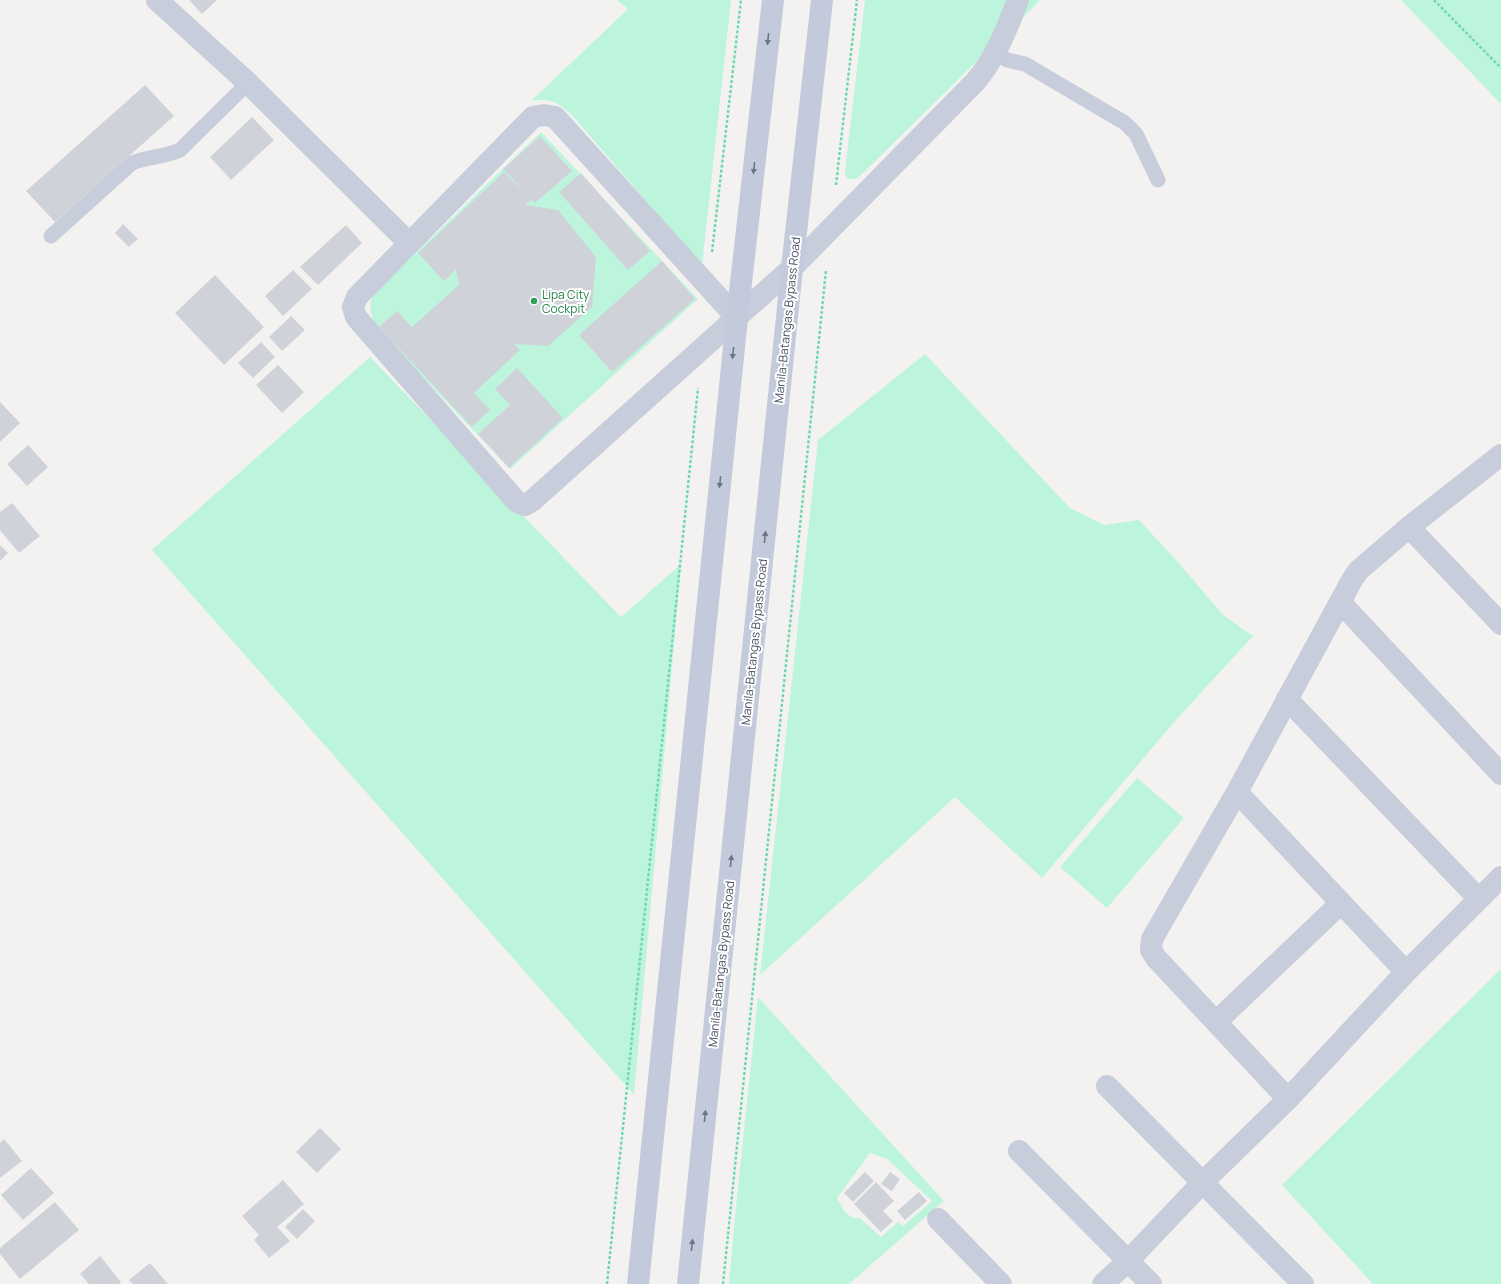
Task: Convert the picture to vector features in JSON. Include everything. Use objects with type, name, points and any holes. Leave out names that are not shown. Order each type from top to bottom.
[{"type":"main road","points":[[638,1284],[736,318],[773,0]]},
{"type":"main road","name":"Manila-Batangas Bypass Road","points":[[688,1284],[792,268],[822,0]]},
{"type":"street","points":[[157,0],[248,83],[408,243]]},
{"type":"street","points":[[736,318],[555,117],[544,116],[533,117],[357,296],[353,307],[356,317],[517,502],[525,505],[532,501],[792,268],[975,82],[986,69],[996,52],[1018,0]]},
{"type":"street","points":[[1288,1099],[1156,958],[1151,950],[1152,939],[1237,792],[1358,571],[1409,527],[1497,465]]},
{"type":"street","points":[[1409,527],[1501,624]]},
{"type":"street","points":[[1340,602],[1501,774]]},
{"type":"street","points":[[1287,699],[1479,899]]},
{"type":"street","points":[[1237,792],[1406,972]]},
{"type":"street","points":[[1103,1284],[1128,1260],[1202,1182],[1288,1099],[1406,972],[1501,878]]},
{"type":"street","points":[[1216,1022],[1341,903]]},
{"type":"street","points":[[1106,1086],[1303,1284]]},
{"type":"street","points":[[1019,1151],[1151,1284]]},
{"type":"street","points":[[938,1219],[1001,1284]]},
{"type":"lane","points":[[996,52],[1008,60],[1021,62],[1029,66],[1125,123],[1136,134],[1158,180]]},
{"type":"lane","points":[[51,236],[132,163],[171,154],[180,150],[248,83]]},
{"type":"path","points":[[708,287],[741,0]]},
{"type":"path","points":[[835,190],[857,0]]},
{"type":"path","points":[[1434,0],[1501,68]]},
{"type":"path","points":[[723,1284],[831,229]]},
{"type":"path","points":[[607,1284],[702,349]]},
{"type":"green space","points":[[617,0],[731,0],[702,266],[571,114],[557,103],[548,100],[531,101],[628,9]]},
{"type":"green space","points":[[865,0],[1040,0],[1012,29],[986,49],[975,63],[860,176],[855,179],[850,179],[846,177],[845,171]]},
{"type":"green space","points":[[1401,0],[1501,0],[1501,104]]},
{"type":"green space","name":"Lipa City Cockpit","points":[[541,132],[698,299],[510,469],[377,329],[370,308],[373,294]]},
{"type":"green space","points":[[925,354],[1070,508],[1104,525],[1139,520],[1177,561],[1223,615],[1253,636],[1175,721],[1042,878],[955,797],[760,975],[818,440]]},
{"type":"green space","points":[[370,357],[621,617],[681,564],[634,1095],[152,550]]},
{"type":"green space","points":[[1137,778],[1184,818],[1107,908],[1060,867]]},
{"type":"green space","points":[[1501,969],[1501,1284],[1373,1284],[1282,1185]]},
{"type":"green space","points":[[758,997],[944,1201],[849,1284],[729,1284]],"holes":[[[870,1153],[887,1159],[932,1201],[903,1226],[898,1222],[881,1237],[860,1218],[853,1218],[845,1212],[837,1198]]]},
{"type":"building","points":[[189,0],[217,0],[202,14]]},
{"type":"building","points":[[145,85],[174,116],[55,222],[26,191]]},
{"type":"building","points":[[252,117],[274,140],[231,180],[210,157]]},
{"type":"building","points":[[540,136],[572,171],[535,203],[531,200],[525,205],[558,210],[596,257],[592,307],[548,346],[514,344],[520,350],[474,393],[490,410],[472,427],[379,327],[397,311],[412,327],[459,285],[456,269],[444,281],[418,253],[504,172],[530,198],[503,169]]},
{"type":"building","points":[[581,173],[650,251],[628,270],[559,192]]},
{"type":"building","points":[[123,224],[138,239],[129,247],[115,233]]},
{"type":"building","points":[[346,225],[362,243],[318,285],[300,267]]},
{"type":"building","points":[[662,261],[695,299],[612,372],[579,335]]},
{"type":"building","points":[[293,270],[312,289],[283,316],[265,296]]},
{"type":"building","points":[[215,275],[264,327],[224,365],[175,313]]},
{"type":"building","points":[[291,316],[305,330],[282,351],[269,337]]},
{"type":"building","points":[[261,342],[275,357],[253,378],[238,363]]},
{"type":"building","points":[[278,365],[304,392],[282,413],[256,385]]},
{"type":"building","points":[[517,368],[563,418],[509,468],[478,434],[510,405],[495,389]]},
{"type":"building","points":[[0,402],[20,423],[0,442]]},
{"type":"building","points":[[28,445],[48,467],[27,486],[7,464]]},
{"type":"building","points":[[12,503],[40,536],[19,553],[0,530],[0,512]]},
{"type":"building","points":[[0,545],[8,553],[0,561]]},
{"type":"building","points":[[320,1128],[341,1149],[317,1173],[296,1152]]},
{"type":"building","points":[[4,1139],[22,1161],[0,1178],[0,1143]]},
{"type":"building","points":[[31,1168],[54,1193],[23,1220],[1,1195]]},
{"type":"building","points":[[865,1172],[874,1181],[853,1202],[844,1193]]},
{"type":"building","points":[[890,1172],[900,1179],[892,1191],[881,1184]]},
{"type":"building","points":[[283,1180],[304,1204],[277,1227],[290,1241],[269,1258],[254,1240],[259,1235],[242,1216]]},
{"type":"building","points":[[876,1182],[894,1201],[883,1211],[893,1221],[881,1232],[854,1204]]},
{"type":"building","points":[[919,1192],[927,1201],[905,1220],[897,1211]]},
{"type":"building","points":[[55,1202],[79,1230],[20,1279],[0,1254],[0,1248]]},
{"type":"building","points":[[303,1209],[315,1221],[297,1239],[285,1227]]},
{"type":"building","points":[[100,1256],[121,1282],[119,1284],[89,1284],[80,1274]]},
{"type":"building","points":[[150,1263],[168,1284],[133,1284],[129,1280]]},
{"type":"place","name":"Lipa City Cockpit","points":[[534,301]]}]
